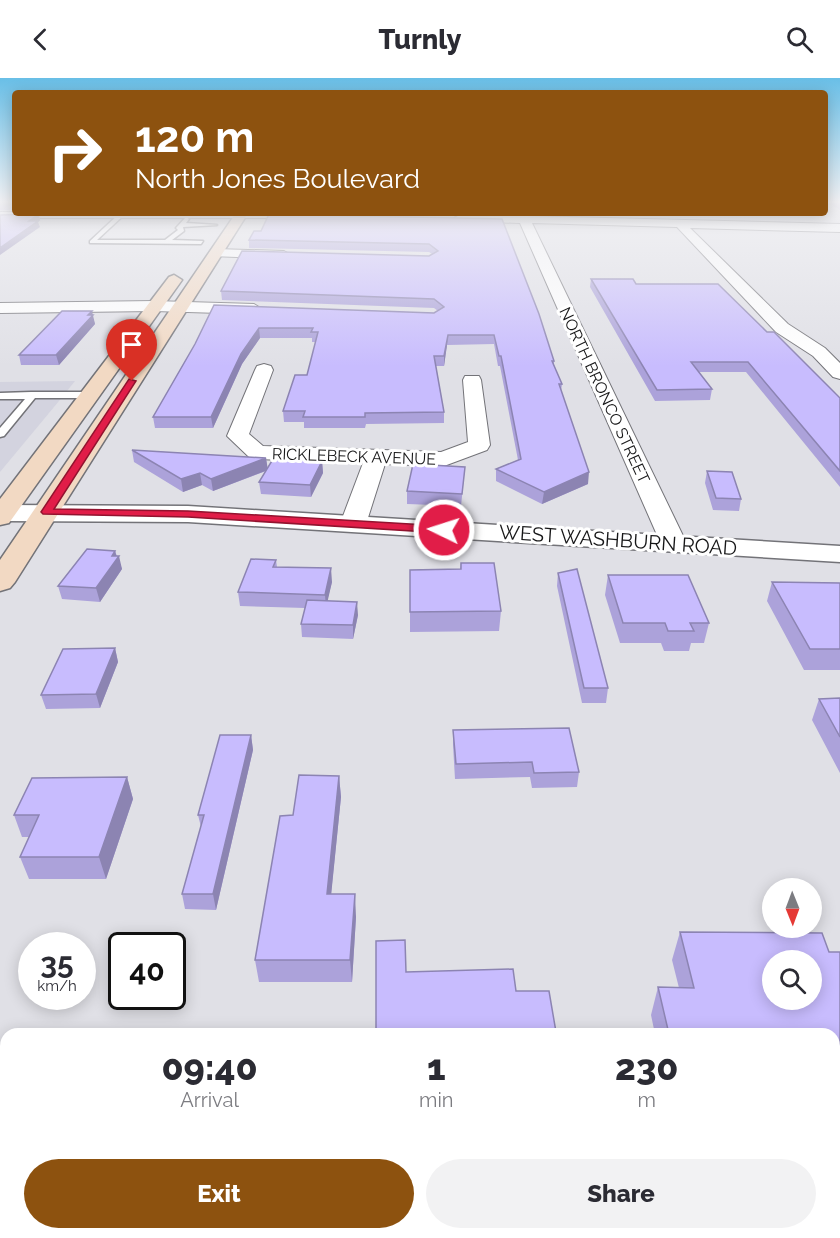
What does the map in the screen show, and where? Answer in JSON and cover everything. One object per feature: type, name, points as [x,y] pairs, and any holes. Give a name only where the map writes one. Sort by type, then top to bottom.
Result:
[{"type":"main road","points":[[1,514],[190,257]]},
{"type":"main road","points":[[0,582],[213,257]]},
{"type":"street","name":"NORTH BRONCO STREET","points":[[542,257],[674,544]]},
{"type":"street","points":[[712,257],[782,328],[819,352],[840,373]]},
{"type":"street","points":[[0,308],[181,306],[273,309]]},
{"type":"street","name":"RICKLEBECK AVENUE","points":[[264,370],[238,436],[257,452],[444,459],[479,445],[472,380]]},
{"type":"street","points":[[353,524],[376,457]]},
{"type":"street","name":"WEST WASHBURN ROAD","points":[[1,514],[46,512],[188,514],[840,554]]},
{"type":"lane","points":[[0,434],[34,394]]},
{"type":"lane","points":[[0,396],[90,394]]},
{"type":"shaded area","points":[[75,381],[59,401],[0,472],[0,382]]},
{"type":"building","points":[[239,257],[517,257],[539,314],[554,361],[552,361],[562,384],[559,384],[589,472],[544,492],[496,469],[521,459],[501,356],[499,356],[494,335],[448,335],[444,356],[434,356],[444,412],[365,413],[365,417],[303,417],[305,411],[283,411],[295,375],[307,375],[318,332],[311,332],[313,328],[259,328],[241,354],[211,417],[153,417],[195,344],[214,305],[434,313],[444,307],[434,299],[221,291]]},
{"type":"building","points":[[591,279],[633,279],[636,284],[718,284],[767,332],[774,332],[840,398],[840,471],[748,362],[691,362],[712,389],[657,390]]},
{"type":"building","points":[[62,311],[92,311],[88,315],[93,315],[56,355],[19,355]]},
{"type":"building","points":[[132,450],[266,458],[211,479],[200,473],[181,479]]},
{"type":"building","points":[[273,459],[322,461],[310,485],[259,482]]},
{"type":"building","points":[[413,464],[465,467],[462,494],[407,491]]},
{"type":"building","points":[[707,471],[732,472],[741,499],[716,498]]},
{"type":"building","points":[[87,549],[115,551],[112,556],[119,556],[96,588],[58,586]]},
{"type":"building","points":[[251,559],[276,560],[273,567],[331,568],[325,595],[238,592]]},
{"type":"building","points":[[461,563],[494,563],[501,611],[410,612],[410,570],[461,569]]},
{"type":"building","points":[[577,569],[608,688],[584,688],[558,573]]},
{"type":"building","points":[[608,575],[688,575],[709,623],[690,623],[694,631],[668,631],[665,623],[623,623]]},
{"type":"building","points":[[772,582],[840,583],[840,649],[810,649]]},
{"type":"building","points":[[307,600],[357,602],[353,625],[301,624]]},
{"type":"building","points":[[115,648],[96,694],[41,695],[63,649]]},
{"type":"building","points":[[840,698],[840,737],[819,699]]},
{"type":"building","points":[[569,728],[579,772],[534,773],[532,762],[456,764],[453,730]]},
{"type":"building","points":[[220,735],[251,735],[213,894],[182,894],[204,815],[198,815]]},
{"type":"building","points":[[299,775],[339,776],[327,894],[355,894],[350,960],[255,960],[280,816],[293,815]]},
{"type":"building","points":[[127,777],[99,857],[20,857],[39,815],[14,815],[32,778]]},
{"type":"building","points":[[680,932],[762,933],[762,938],[822,938],[822,933],[829,952],[840,952],[840,1028],[668,1028],[658,987],[694,988]]},
{"type":"building","points":[[405,940],[406,972],[513,969],[516,991],[549,991],[555,1028],[376,1028],[376,941]]},
{"type":"route","points":[[132,381],[46,512],[188,514],[444,530]]}]
